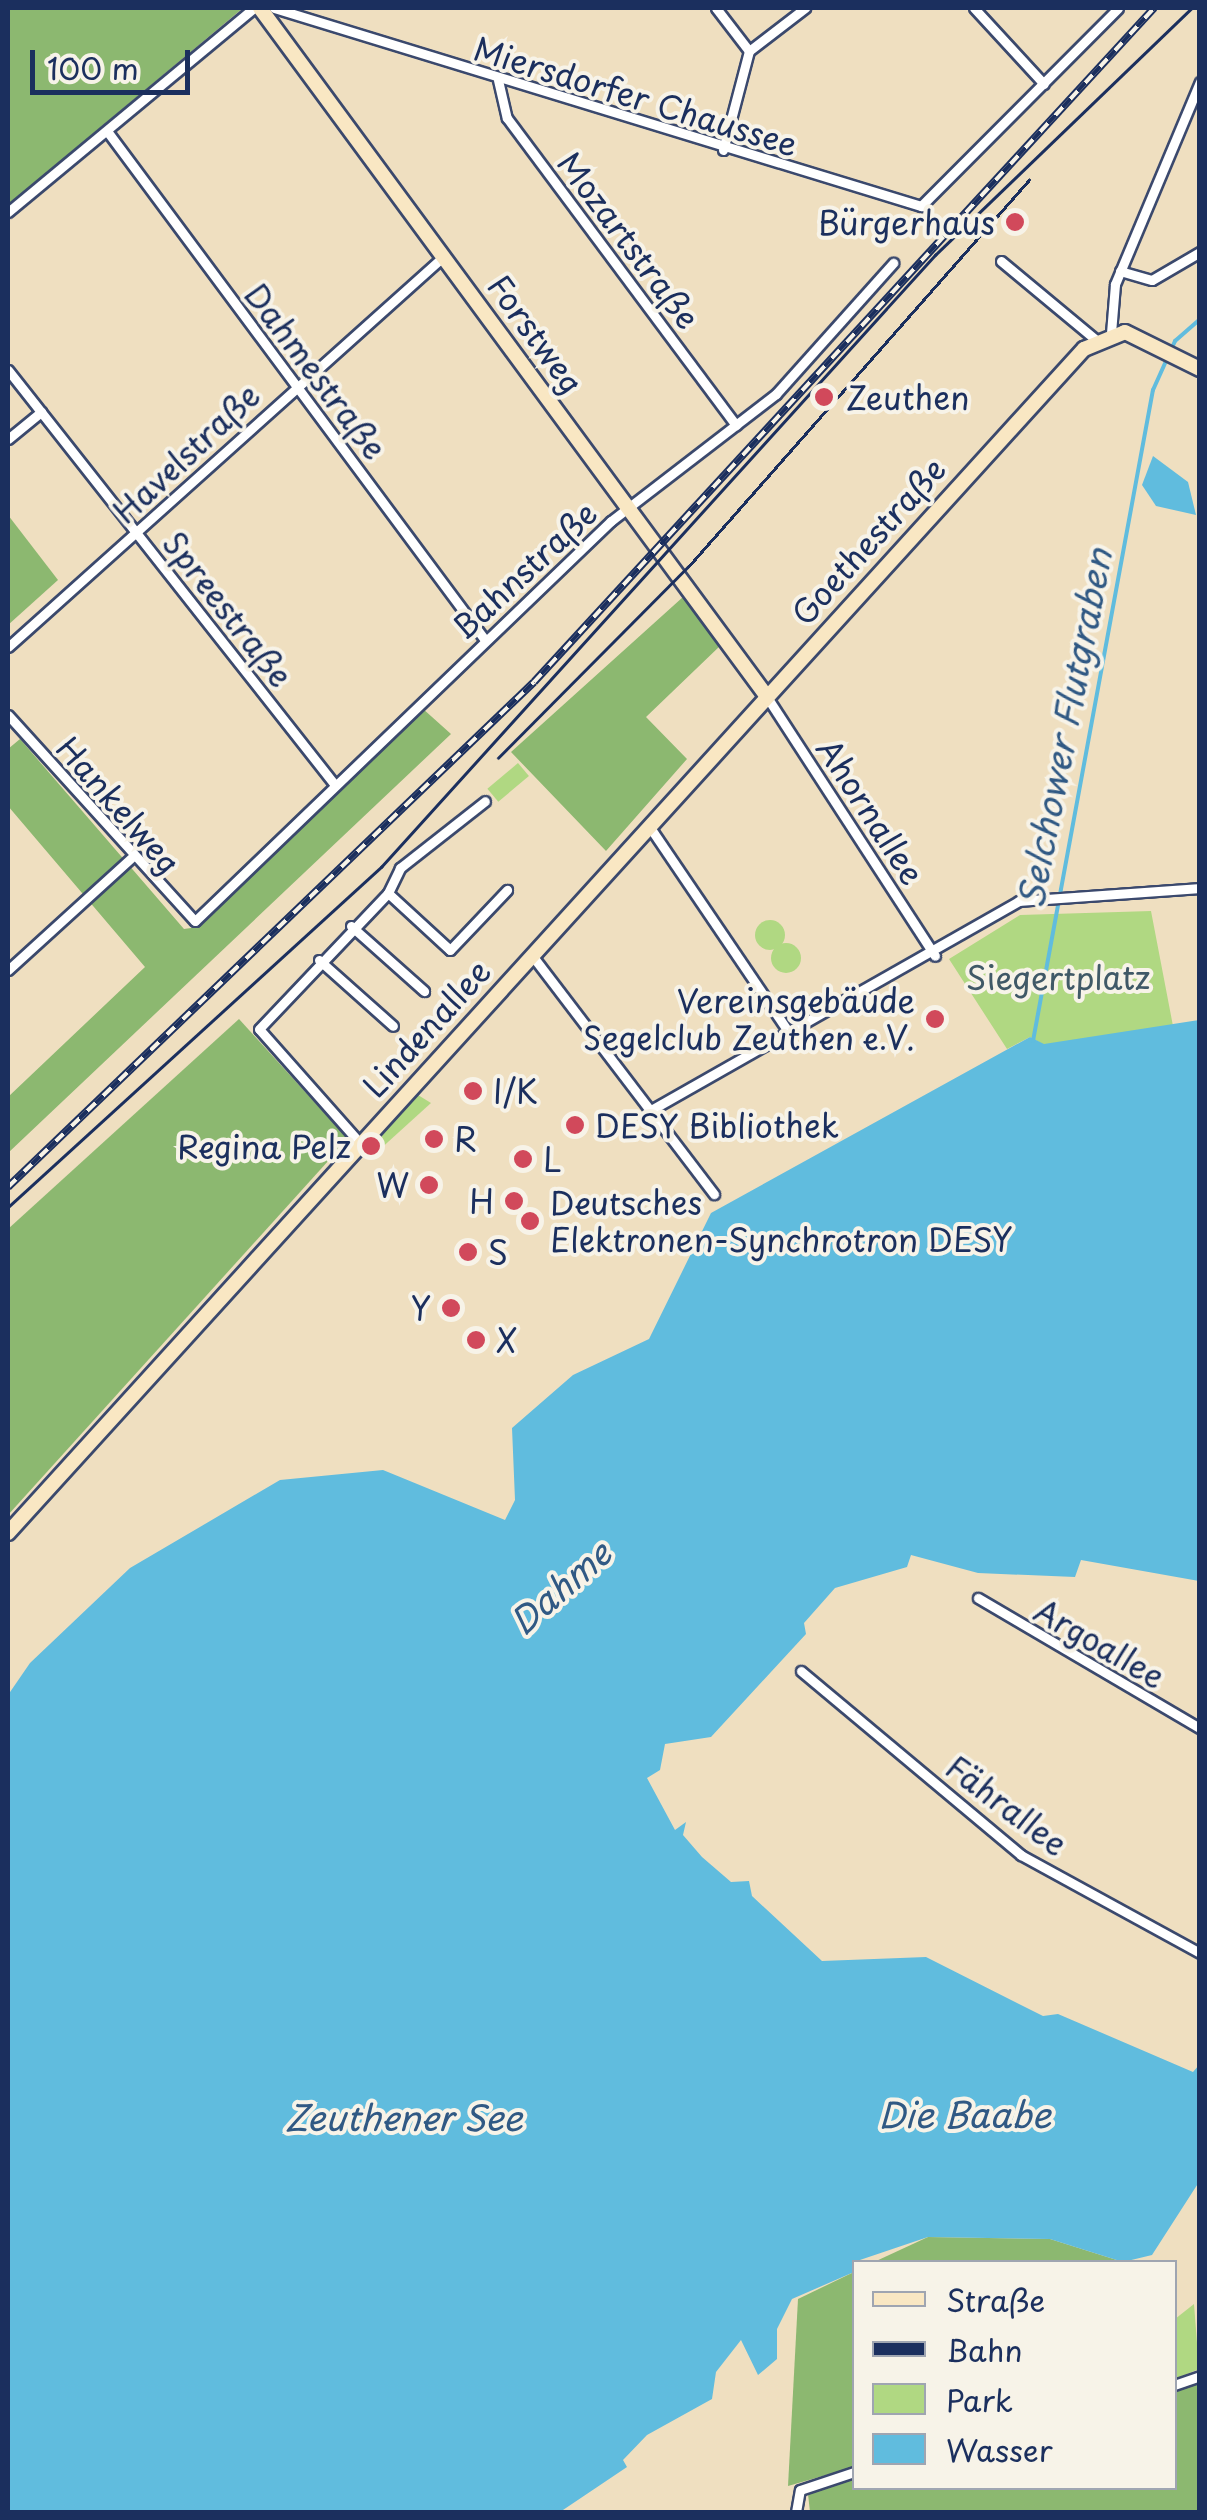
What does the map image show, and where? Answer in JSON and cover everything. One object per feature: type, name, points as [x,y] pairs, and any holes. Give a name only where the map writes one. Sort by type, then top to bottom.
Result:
[{"type":"main road","name":"Forstweg","points":[[257,8],[765,694]]},
{"type":"main road","name":"Goethestraße","points":[[765,694],[1096,340],[1111,333]]},
{"type":"main road","points":[[1111,333],[1170,352],[1200,369]]},
{"type":"main road","name":"Lindenallee","points":[[8,1533],[765,694]]},
{"type":"street","points":[[8,212],[257,8]]},
{"type":"street","name":"Miersdorfer Chaussee","points":[[274,8],[723,150],[928,203],[1044,84]]},
{"type":"street","points":[[716,8],[748,51]]},
{"type":"street","points":[[723,150],[748,51],[805,8]]},
{"type":"street","points":[[974,8],[1044,84],[1118,8]]},
{"type":"street","name":"Mozartstraße","points":[[498,80],[507,118],[736,425]]},
{"type":"street","points":[[1111,333],[1120,271],[1200,82]]},
{"type":"street","name":"Dahmestraße","points":[[106,131],[485,640]]},
{"type":"street","points":[[1120,271],[1152,280],[1200,252]]},
{"type":"street","name":"Havelstraße","points":[[8,647],[444,256]]},
{"type":"street","points":[[1001,262],[1096,340]]},
{"type":"street","name":"Bahnstraße","points":[[195,921],[485,640],[630,507],[784,386],[892,263]]},
{"type":"street","name":"Spreestraße","points":[[8,370],[335,785]]},
{"type":"street","points":[[8,439],[41,412]]},
{"type":"street","name":"Ahornallee","points":[[765,694],[935,956]]},
{"type":"street","name":"Hankelweg","points":[[8,715],[132,858],[195,921]]},
{"type":"street","points":[[8,734],[17,726]]},
{"type":"street","points":[[360,1143],[259,1029],[350,926],[388,893],[422,846],[485,801]]},
{"type":"street","points":[[647,824],[790,1034]]},
{"type":"street","points":[[8,970],[132,858]]},
{"type":"street","points":[[650,1110],[1043,893],[1200,888]]},
{"type":"street","points":[[388,893],[450,950],[507,890]]},
{"type":"street","points":[[350,926],[424,991]]},
{"type":"street","points":[[530,954],[714,1194]]},
{"type":"street","points":[[318,960],[393,1026]]},
{"type":"street","name":"Argoallee","points":[[978,1598],[1200,1728]]},
{"type":"street","name":"Fährallee","points":[[801,1671],[1020,1855],[1200,1953]]},
{"type":"street","points":[[796,2512],[800,2490],[852,2473]]},
{"type":"green space","points":[[8,8],[243,8],[8,205]]},
{"type":"green space","points":[[8,515],[58,580],[8,625]]},
{"type":"green space","points":[[683,597],[721,645],[646,717],[687,759],[606,851],[511,752]]},
{"type":"green space","points":[[422,708],[451,734],[8,1153],[8,1097],[145,967],[8,806],[8,749],[20,739],[184,929],[198,927]]},
{"type":"green space","points":[[518,763],[529,776],[498,802],[487,789]]},
{"type":"green space","name":"Siegertplatz","points":[[1151,911],[1173,1026],[1044,1045],[1030,1037],[1007,1049],[949,959],[1020,915]]},
{"type":"green space","points":[[770,920],[784,929],[785,935],[776,949],[770,950],[756,941],[755,935],[764,921]]},
{"type":"green space","points":[[786,943],[800,952],[801,958],[792,972],[786,973],[772,964],[771,958],[780,944]]},
{"type":"green space","points":[[239,1019],[348,1139],[8,1515],[8,1229]]},
{"type":"green space","points":[[418,1095],[431,1103],[377,1152],[372,1146]]},
{"type":"green space","points":[[928,2237],[1050,2239],[1117,2260],[878,2260]]},
{"type":"green space","points":[[852,2273],[852,2468],[788,2486],[798,2299]]},
{"type":"green space","points":[[1194,2304],[1199,2369],[1177,2378],[1177,2317]]},
{"type":"green space","points":[[1199,2381],[1199,2512],[810,2512],[808,2494],[852,2480],[852,2490],[1177,2490],[1177,2388]]},
{"type":"water","points":[[1153,456],[1188,482],[1196,515],[1156,506],[1142,485]]},
{"type":"water","name":"Zeuthener See","points":[[1199,1020],[1199,1581],[1081,1560],[1075,1577],[978,1573],[911,1555],[907,1567],[835,1588],[804,1623],[806,1634],[711,1737],[665,1744],[660,1770],[647,1778],[675,1830],[686,1822],[683,1835],[702,1857],[731,1882],[749,1881],[752,1896],[822,1961],[926,1957],[1043,2016],[1058,2014],[1193,2072],[1199,2065],[1199,2182],[1152,2255],[1117,2260],[1050,2239],[928,2237],[852,2260],[852,2273],[792,2299],[777,2329],[777,2359],[758,2375],[741,2340],[716,2372],[712,2399],[647,2435],[623,2460],[627,2467],[560,2512],[8,2512],[8,1695],[30,1663],[130,1568],[280,1480],[383,1470],[505,1520],[515,1500],[512,1428],[573,1375],[649,1339],[711,1213],[1030,1037],[1044,1044]]},
{"type":"waterway","name":"Selchower Flutgraben","points":[[1033,1041],[1153,390],[1175,341],[1200,319]]},
{"type":"tram line","points":[[8,1207],[381,867],[935,255],[1192,8]]},
{"type":"tram line","points":[[498,758],[688,567],[1029,180]]},
{"type":"railway","points":[[8,1187],[534,682],[1154,8]]},
{"type":"place","name":"Bürgerhaus","points":[[1015,222]]},
{"type":"place","name":"Zeuthen","points":[[824,397]]},
{"type":"place","name":"Vereinsgebäude Segelclub Zeuthen e.V.","points":[[935,1019]]},
{"type":"place","name":"I/K","points":[[473,1091]]},
{"type":"place","name":"DESY Bibliothek","points":[[575,1125]]},
{"type":"place","name":"R","points":[[434,1139]]},
{"type":"place","name":"Regina Pelz","points":[[371,1146]]},
{"type":"place","name":"L","points":[[523,1159]]},
{"type":"place","name":"W","points":[[429,1185]]},
{"type":"place","name":"H","points":[[514,1201]]},
{"type":"place","name":"Deutsches Elektronen-Synchrotron DESY","points":[[530,1221]]},
{"type":"place","name":"S","points":[[468,1252]]},
{"type":"place","name":"Y","points":[[451,1308]]},
{"type":"place","name":"X","points":[[476,1340]]},
{"type":"water label","name":"Dahme","points":[[560,1587]]},
{"type":"water label","name":"Die Baabe","points":[[965,2114]]}]
